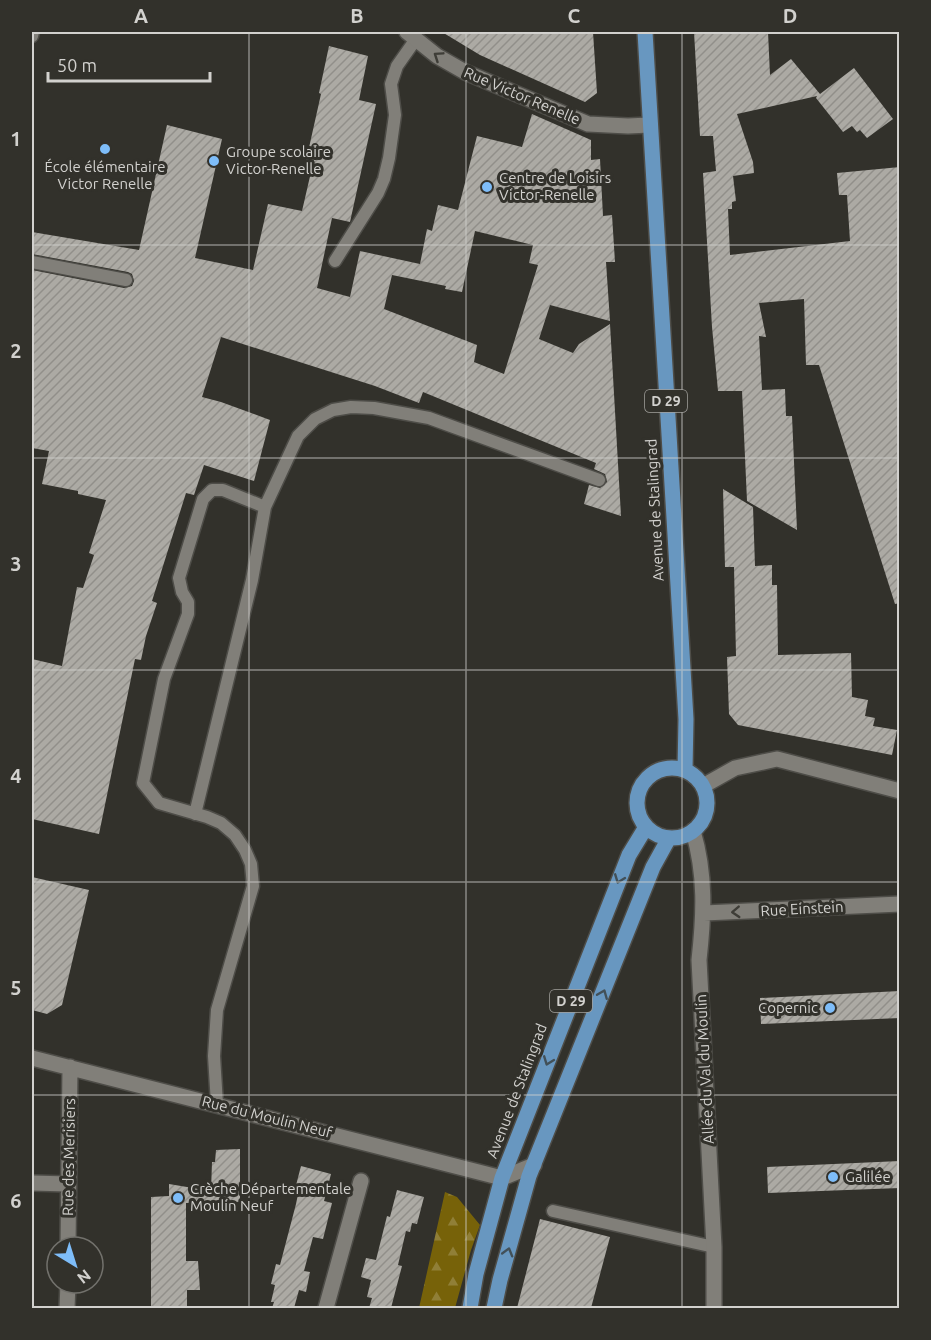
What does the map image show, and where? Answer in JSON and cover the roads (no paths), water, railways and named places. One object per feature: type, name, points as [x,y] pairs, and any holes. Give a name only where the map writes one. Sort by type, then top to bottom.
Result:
[{"type":"main road","name":"Avenue de Stalingrad","points":[[645,32],[686,719],[685,770]]},
{"type":"main road","points":[[662,769],[685,770],[703,786],[706,795],[705,815],[693,831],[677,838],[660,837],[646,827],[639,817],[636,806],[638,794],[643,783],[651,774],[662,769]]},
{"type":"main road","name":"Avenue de Stalingrad","points":[[470,1308],[476,1274],[502,1178],[629,855],[646,827]]},
{"type":"main road","points":[[494,1308],[534,1165],[653,867],[669,838]]},
{"type":"street","name":"Rue Victor Renelle","points":[[411,35],[437,56],[465,72],[588,124],[650,125]]},
{"type":"street","points":[[703,786],[735,768],[777,759],[900,791]]},
{"type":"street","name":"Allée du Val du Moulin","points":[[693,831],[700,855],[704,914],[699,960],[714,1247],[714,1308]]},
{"type":"street","name":"Rue Einstein","points":[[704,914],[900,904]]},
{"type":"street","name":"Rue du Moulin Neuf","points":[[32,1058],[502,1178]]},
{"type":"street","name":"Rue des Merisiers","points":[[68,1235],[70,1067]]},
{"type":"street","points":[[502,1178],[534,1165]]},
{"type":"street","points":[[326,1308],[361,1180]]},
{"type":"street","points":[[32,1183],[68,1184]]},
{"type":"lane","points":[[32,36],[33,32]]},
{"type":"lane","points":[[335,261],[378,193],[384,179],[395,115],[391,84],[411,35]]},
{"type":"lane","points":[[32,262],[126,280]]},
{"type":"lane","points":[[195,814],[252,580],[265,507],[298,436],[315,419],[333,410],[351,407],[374,408],[429,418],[599,480]]},
{"type":"lane","points":[[217,1104],[214,1056],[217,1010],[253,886],[251,864],[235,835],[220,824],[159,802],[142,783],[164,679],[188,615],[188,602],[182,592],[179,578],[203,499],[212,490],[223,490],[265,507]]},
{"type":"lane","points":[[553,1211],[714,1247]]},
{"type":"place","name":"École élémentaire Victor Renelle","points":[[105,149]]},
{"type":"place","name":"Groupe scolaire Victor-Renelle","points":[[214,161]]},
{"type":"place","name":"Centre de Loisirs Victor-Renelle","points":[[487,187]]},
{"type":"place","name":"Copernic","points":[[830,1008]]},
{"type":"place","name":"Galilée","points":[[833,1177]]},
{"type":"place","name":"Crèche Départementale Moulin Neuf","points":[[178,1198]]}]
